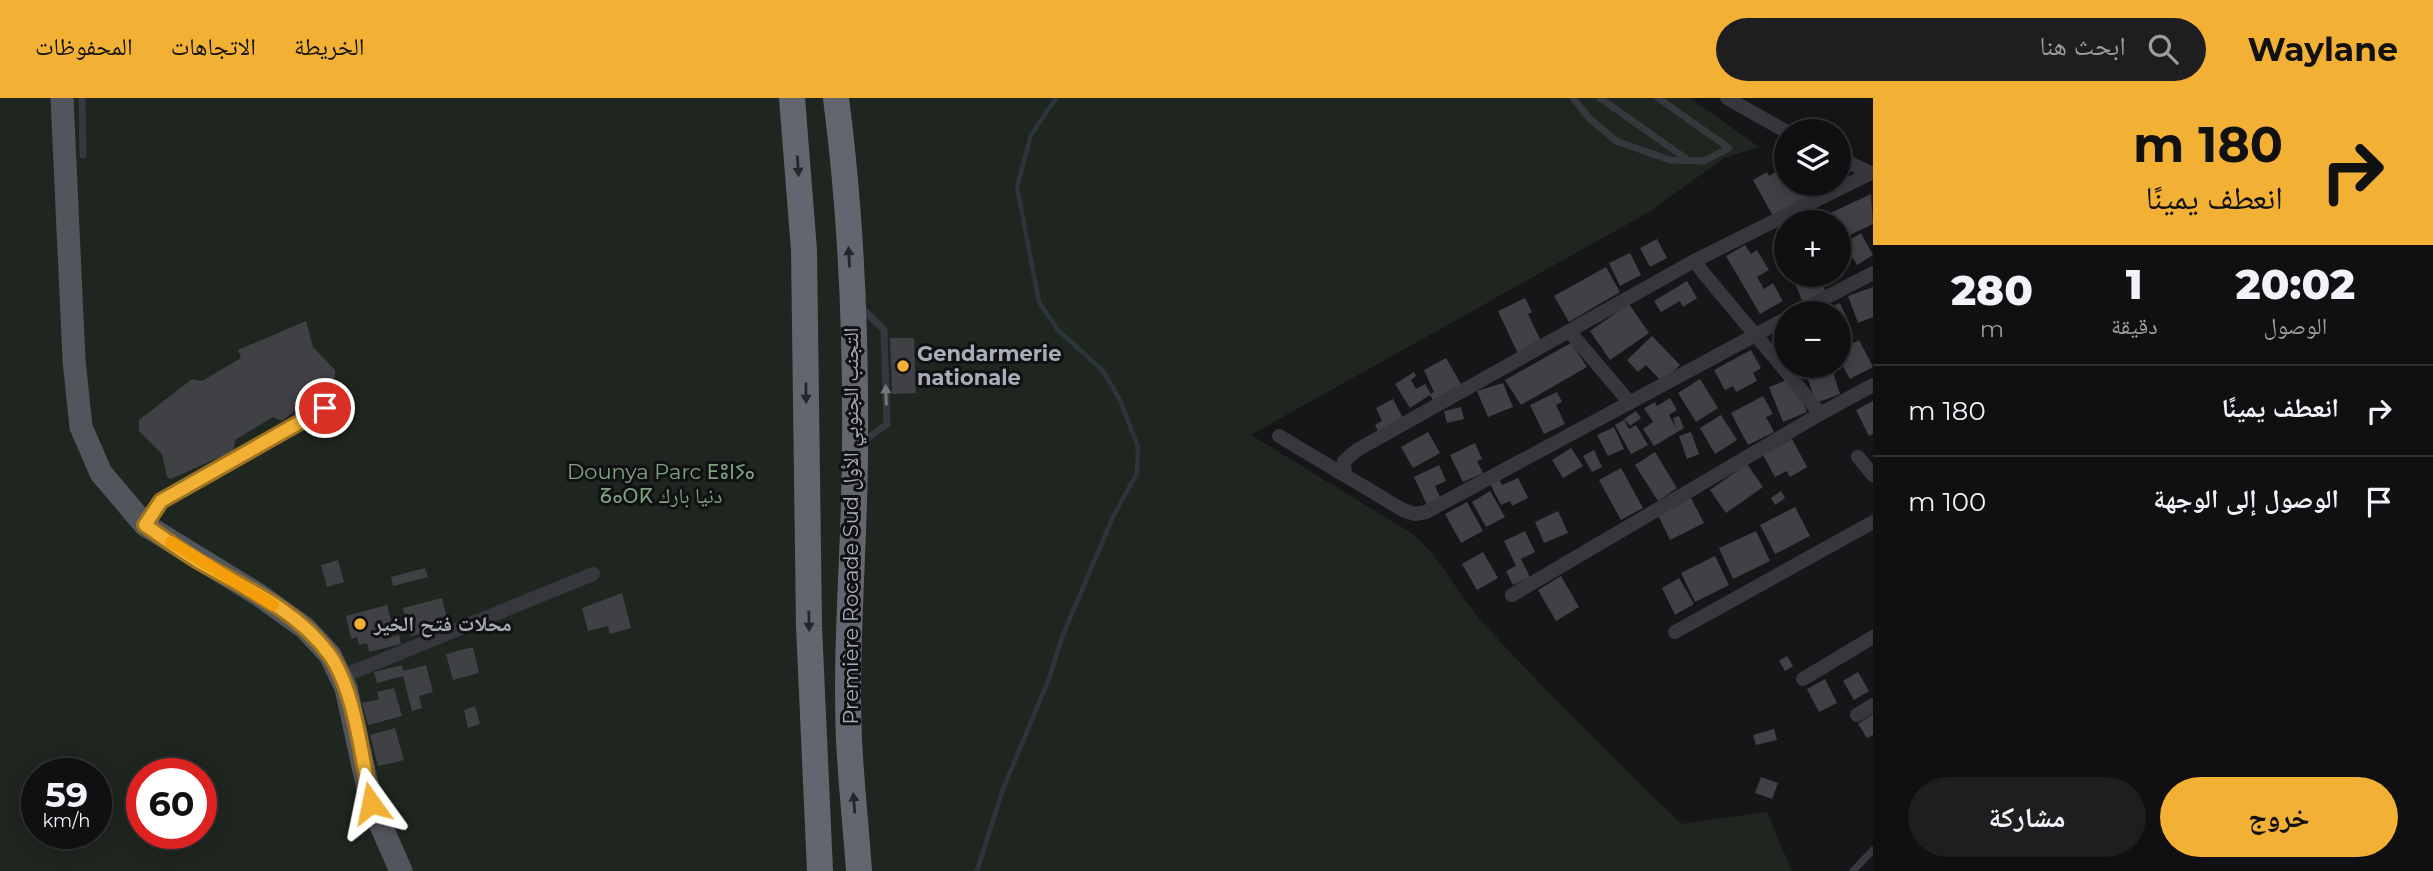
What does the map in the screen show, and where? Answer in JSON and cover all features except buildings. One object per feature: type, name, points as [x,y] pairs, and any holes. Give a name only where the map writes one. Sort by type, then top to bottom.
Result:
[{"type":"highway","name":"Première Rocade Sud التجنب الجنوبي الأول","points":[[792,98],[804,250],[809,626],[817,871]]},
{"type":"highway","name":"Première Rocade Sud التجنب الجنوبي الأول","points":[[836,98],[845,161],[852,299],[855,448],[849,575],[849,737],[859,871]]},
{"type":"main road","points":[[62,98],[74,360],[81,427],[102,473],[145,525],[197,560],[259,595],[305,628],[330,654],[341,677],[371,803],[401,871]]},
{"type":"street","points":[[1727,98],[1774,125]]},
{"type":"street","points":[[1851,164],[1872,174]]},
{"type":"street","points":[[1345,473],[1344,461],[1356,450],[1694,261],[1872,174]]},
{"type":"street","points":[[1694,261],[1753,336],[1788,370],[1820,414]]},
{"type":"street","points":[[1819,301],[1873,273]]},
{"type":"street","points":[[1279,436],[1403,510],[1415,514],[1426,512],[1774,325]]},
{"type":"street","points":[[1569,331],[1630,403]]},
{"type":"street","points":[[1512,595],[1873,385]]},
{"type":"street","points":[[145,525],[161,501],[325,408]]},
{"type":"street","points":[[1858,457],[1873,475]]},
{"type":"street","points":[[1675,632],[1873,522]]},
{"type":"street","points":[[341,677],[593,575]]},
{"type":"street","points":[[1803,679],[1873,637]]},
{"type":"street","points":[[1857,715],[1873,705]]},
{"type":"lane","points":[[82,98],[83,155]]},
{"type":"lane","points":[[1573,98],[1589,118],[1616,141],[1670,160],[1704,160],[1729,148],[1658,98]]},
{"type":"lane","points":[[1600,98],[1688,160]]},
{"type":"lane","points":[[1646,151],[1657,138]]},
{"type":"lane","points":[[1853,871],[1873,850]]},
{"type":"green space","name":"Dounya Parc ⴹⵓⵏⵢⴰ ⵒⴰⵔⴽ دنيا بارك","points":[[0,98],[1690,98],[1759,147],[1724,158],[1649,212],[1251,435],[1413,534],[1434,556],[1485,625],[1681,824],[1767,812],[1792,871],[0,871]]},
{"type":"waterway","points":[[977,871],[1003,789],[1049,679],[1062,637],[1113,517],[1137,473],[1138,447],[1120,400],[1103,371],[1058,330],[1039,302],[1017,187],[1031,135],[1056,98]]},
{"type":"slow traffic","points":[[171,542],[273,605]]},
{"type":"place","name":"Gendarmerie nationale","points":[[903,366]]},
{"type":"place","name":"محلات فتح الخير","points":[[360,624]]},
{"type":"route","points":[[325,408],[161,501],[145,525],[197,560],[259,595],[305,628],[330,654],[346,688],[371,803]]}]
